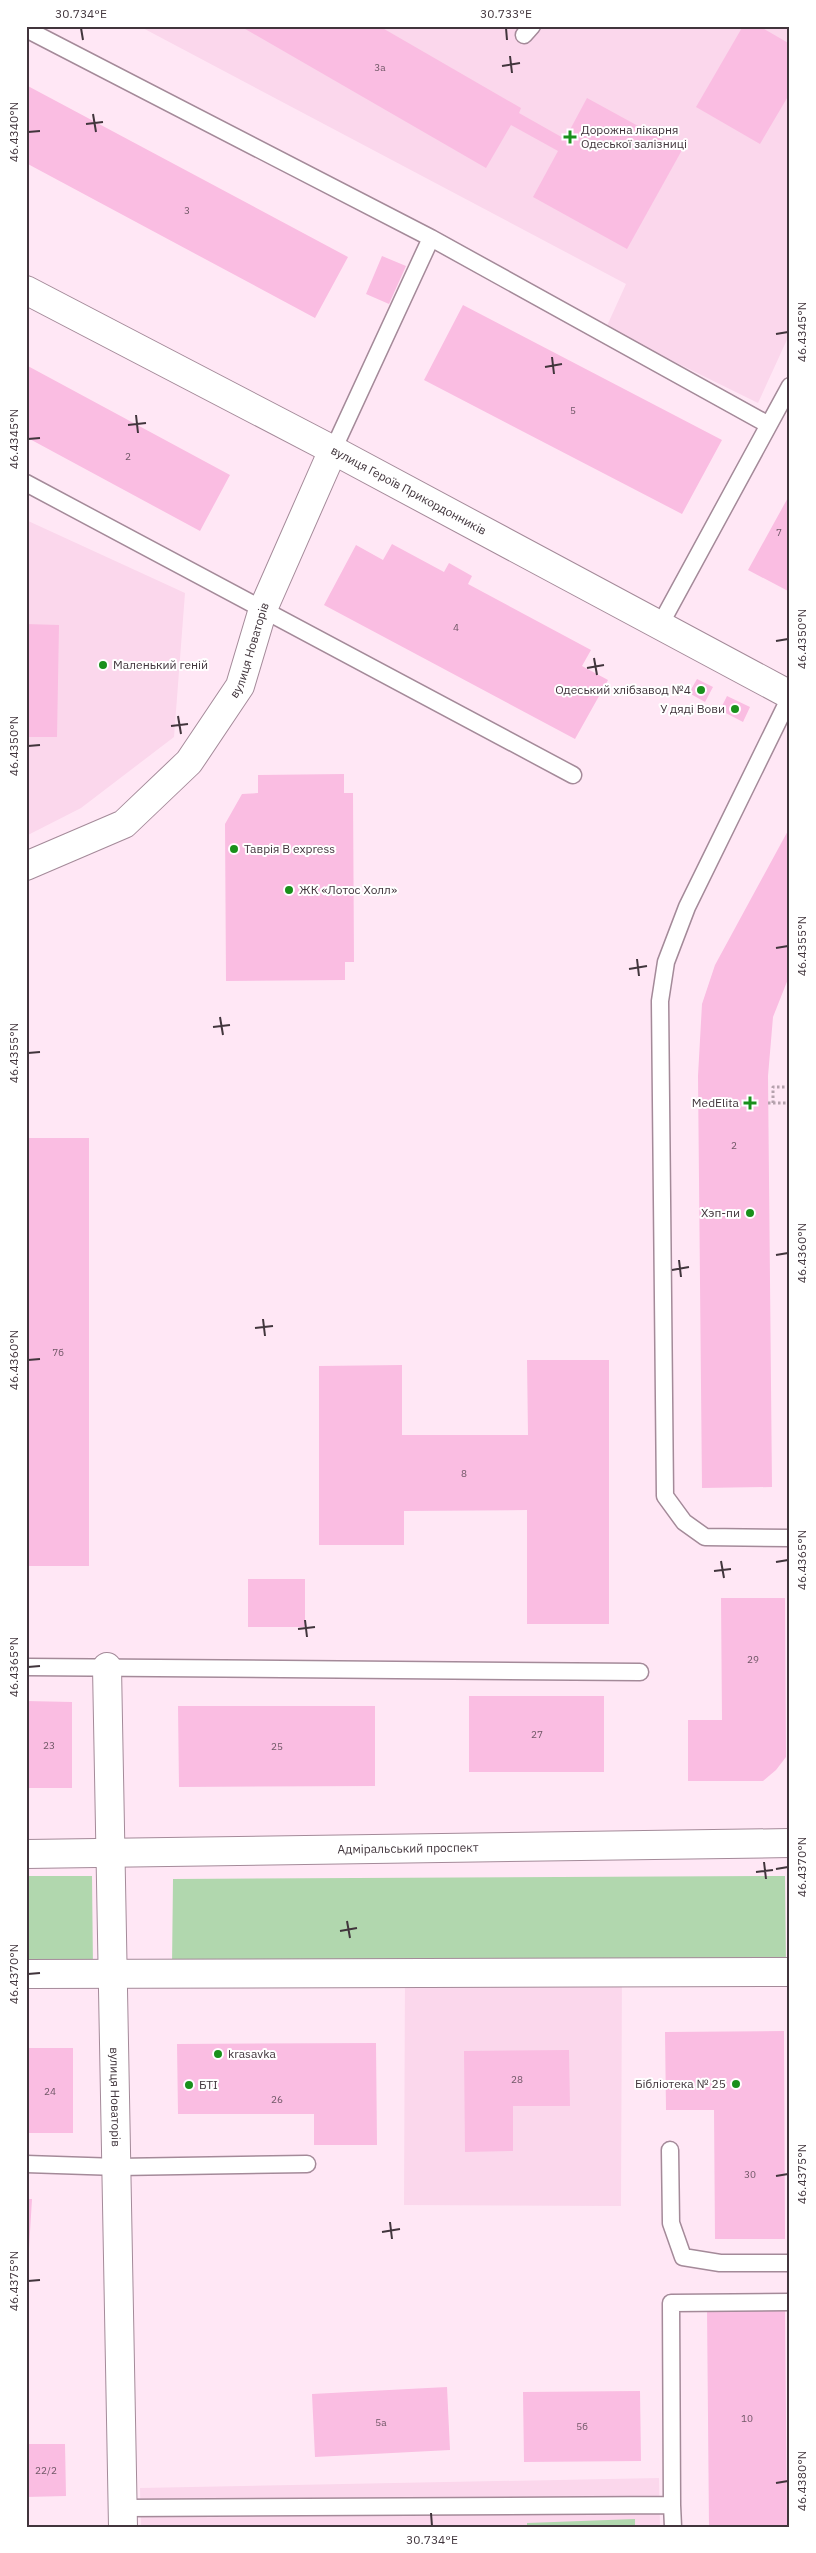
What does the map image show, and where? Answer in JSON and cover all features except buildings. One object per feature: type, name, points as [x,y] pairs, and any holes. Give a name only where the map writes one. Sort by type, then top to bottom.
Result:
[{"type":"street","name":"вулиця Героїв Прикордонників","points":[[26,290],[333,450],[790,696]]},
{"type":"street","name":"вулиця Новаторів","points":[[26,866],[124,824],[189,762],[240,686],[263,609],[333,450]]},
{"type":"street","name":"вулиця Новаторів","points":[[107,1667],[118,2168],[123,2517]]},
{"type":"street","name":"Адміральський проспект","points":[[26,1854],[790,1843]]},
{"type":"street","points":[[26,1974],[790,1972]]},
{"type":"lane","points":[[26,29],[431,238],[767,424]]},
{"type":"lane","points":[[333,450],[431,238]]},
{"type":"lane","points":[[660,625],[767,424],[790,386]]},
{"type":"lane","points":[[26,483],[574,775]]},
{"type":"lane","points":[[790,696],[687,907],[666,962],[660,1001],[665,1496],[684,1522],[705,1537],[790,1538]]},
{"type":"lane","points":[[26,1667],[640,1672]]},
{"type":"lane","points":[[670,2150],[671,2223],[683,2258],[720,2263],[790,2263]]},
{"type":"lane","points":[[26,2164],[118,2168],[307,2164]]},
{"type":"lane","points":[[673,2527],[671,2303],[790,2302]]},
{"type":"lane","points":[[123,2517],[672,2505]]},
{"type":"path","points":[[790,1087],[773,1087],[770,1103],[790,1103]]},
{"type":"shaded area","name":"Дорожна лікарня Одеської залізниці","points":[[139,26],[790,26],[790,333],[758,403],[606,328],[626,284]]},
{"type":"shaded area","name":"Маленький геній","points":[[26,520],[185,593],[174,737],[81,808],[26,836]]},
{"type":"shaded area","points":[[622,1966],[621,2206],[404,2205],[405,1972]]},
{"type":"shaded area","points":[[659,2478],[660,2527],[141,2527],[140,2488]]},
{"type":"green space","points":[[26,1876],[92,1876],[93,1968],[26,1969]]},
{"type":"green space","points":[[785,1876],[786,1965],[172,1966],[173,1879]]},
{"type":"green space","points":[[635,2519],[635,2527],[527,2527],[527,2523]]},
{"type":"place","name":"Дорожна лікарня Одеської залізниці","points":[[570,137]]},
{"type":"place","name":"Маленький геній","points":[[103,665]]},
{"type":"place","name":"Одеський хлібзавод №4","points":[[701,690]]},
{"type":"place","name":"У дяді Вови","points":[[735,709]]},
{"type":"place","name":"Таврія В express","points":[[234,849]]},
{"type":"place","name":"ЖК «Лотос Холл»","points":[[289,890]]},
{"type":"place","name":"MedElita","points":[[750,1103]]},
{"type":"place","name":"Хэп-пи","points":[[750,1213]]},
{"type":"place","name":"krasavka","points":[[218,2054]]},
{"type":"place","name":"Бібліотека № 25","points":[[736,2084]]},
{"type":"place","name":"БТІ","points":[[189,2085]]}]
